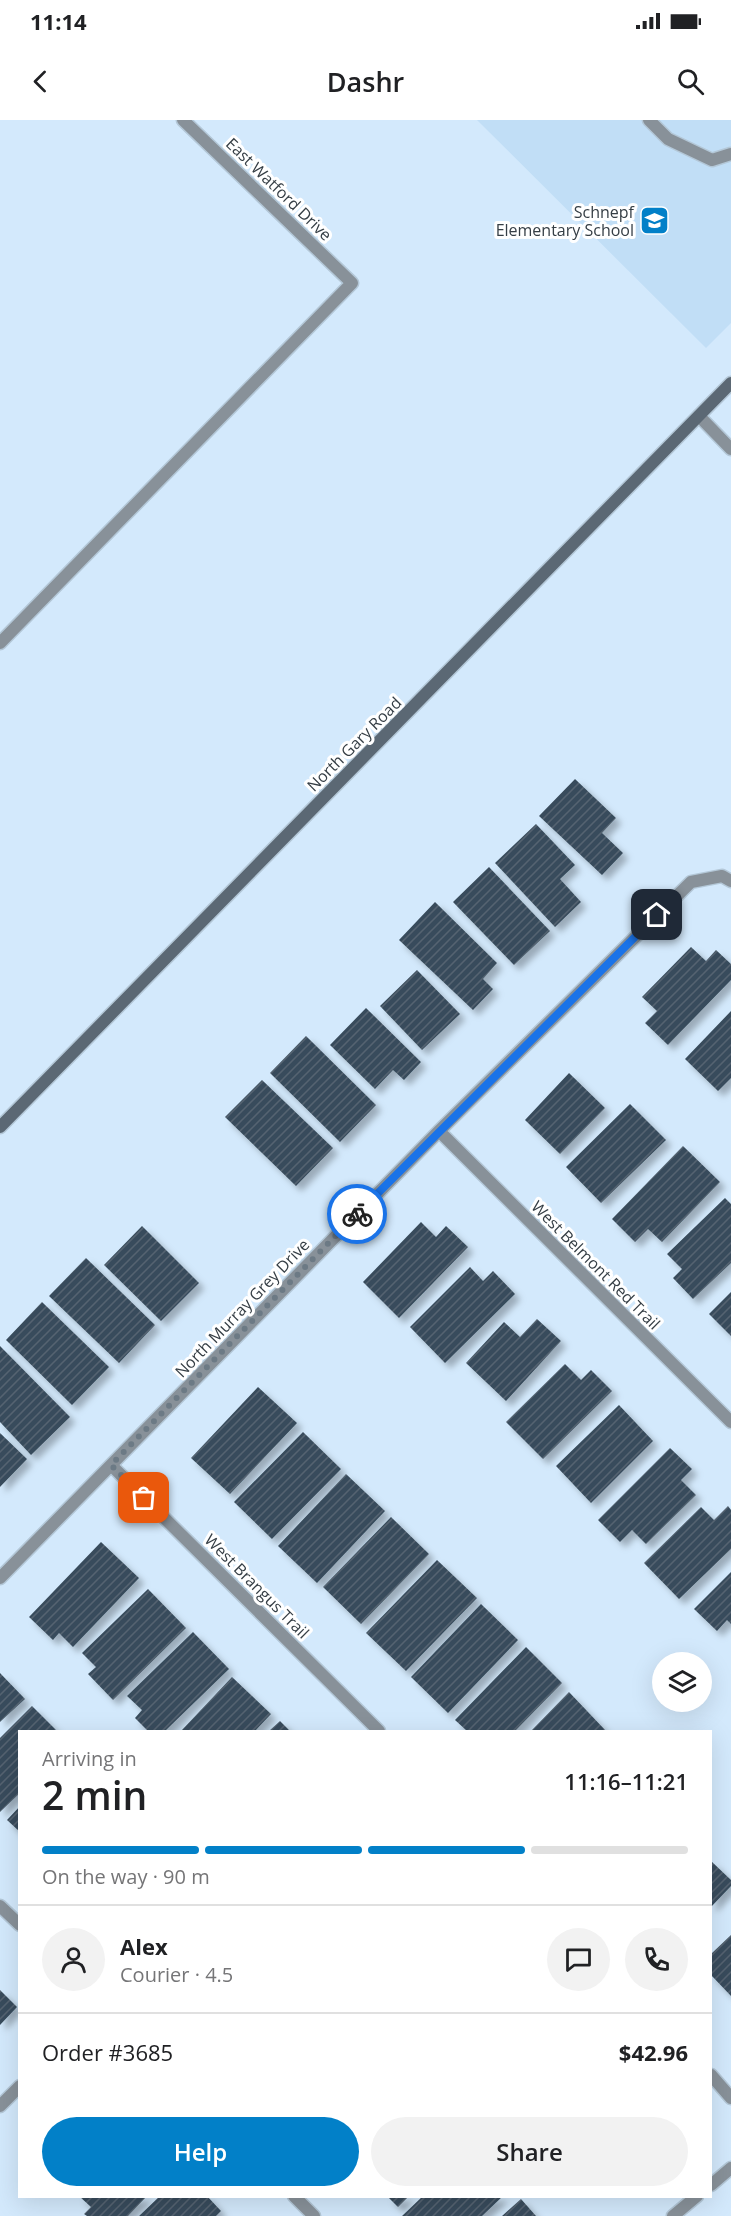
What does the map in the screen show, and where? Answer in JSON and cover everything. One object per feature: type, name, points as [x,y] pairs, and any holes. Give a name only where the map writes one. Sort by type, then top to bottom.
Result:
[{"type":"main road","name":"North Gary Road","points":[[0,1127],[731,383]]},
{"type":"street","name":"East Watford Drive","points":[[0,643],[352,283],[183,120]]},
{"type":"street","points":[[649,120],[668,139],[712,160],[731,154]]},
{"type":"street","points":[[699,416],[731,448]]},
{"type":"street","name":"North Murray Grey Drive","points":[[0,1578],[438,1131],[691,882],[726,878]]},
{"type":"street","name":"West Belmont Red Trail","points":[[438,1131],[731,1422]]},
{"type":"street","name":"West Brangus Trail","points":[[111,1465],[378,1730]]},
{"type":"street","points":[[0,1906],[18,1923]]},
{"type":"street","points":[[712,2076],[731,2098]]},
{"type":"street","points":[[0,2106],[18,2088]]},
{"type":"street","points":[[712,2184],[731,2168]]},
{"type":"street","points":[[296,2198],[314,2216]]},
{"type":"street","points":[[673,2216],[696,2198]]},
{"type":"shaded area","name":"Schnepf Elementary School","points":[[477,120],[731,120],[731,323],[706,348]]},
{"type":"building","points":[[575,779],[616,818],[602,833],[623,853],[602,875],[539,816]]},
{"type":"building","points":[[536,824],[575,865],[560,879],[581,902],[555,927],[495,863]]},
{"type":"building","points":[[489,867],[550,931],[514,965],[453,902]]},
{"type":"building","points":[[435,902],[497,963],[483,979],[493,989],[473,1010],[399,940]]},
{"type":"building","points":[[691,947],[706,961],[716,950],[731,964],[731,980],[668,1045],[645,1023],[657,1011],[642,997]]},
{"type":"building","points":[[417,970],[460,1014],[422,1050],[380,1006]]},
{"type":"building","points":[[366,1008],[421,1062],[404,1080],[393,1070],[375,1089],[330,1045]]},
{"type":"building","points":[[731,1011],[731,1078],[718,1091],[685,1059]]},
{"type":"building","points":[[306,1036],[376,1105],[340,1142],[270,1073]]},
{"type":"building","points":[[569,1073],[605,1108],[560,1154],[525,1120]]},
{"type":"building","points":[[262,1080],[333,1148],[296,1186],[225,1117]]},
{"type":"building","points":[[630,1104],[666,1140],[601,1203],[566,1167]]},
{"type":"building","points":[[683,1146],[720,1182],[662,1242],[648,1229],[635,1242],[612,1219]]},
{"type":"building","points":[[725,1198],[731,1204],[731,1263],[693,1299],[673,1278],[682,1269],[667,1254]]},
{"type":"building","points":[[421,1222],[436,1237],[446,1226],[468,1247],[399,1318],[363,1282]]},
{"type":"building","points":[[142,1226],[199,1283],[161,1321],[104,1265]]},
{"type":"building","points":[[86,1258],[155,1325],[119,1363],[49,1296]]},
{"type":"building","points":[[470,1267],[483,1281],[493,1271],[515,1294],[445,1363],[410,1327]]},
{"type":"building","points":[[731,1292],[731,1336],[709,1314]]},
{"type":"building","points":[[42,1302],[109,1367],[72,1405],[6,1340]]},
{"type":"building","points":[[537,1319],[561,1341],[506,1401],[466,1363],[504,1322],[520,1337]]},
{"type":"building","points":[[0,1346],[70,1417],[31,1455],[0,1422]]},
{"type":"building","points":[[565,1364],[581,1380],[591,1370],[612,1391],[543,1459],[506,1422]]},
{"type":"building","points":[[258,1387],[297,1423],[230,1494],[191,1458]]},
{"type":"building","points":[[619,1405],[653,1441],[591,1503],[556,1466]]},
{"type":"building","points":[[303,1432],[341,1469],[272,1539],[234,1502]]},
{"type":"building","points":[[0,1433],[27,1459],[0,1487]]},
{"type":"building","points":[[670,1448],[692,1469],[681,1480],[696,1495],[646,1544],[632,1530],[620,1542],[598,1520]]},
{"type":"building","points":[[346,1474],[385,1511],[317,1583],[278,1546]]},
{"type":"building","points":[[728,1506],[731,1510],[731,1549],[679,1599],[644,1563],[701,1507],[714,1520]]},
{"type":"building","points":[[391,1517],[429,1554],[361,1624],[323,1587]]},
{"type":"building","points":[[101,1542],[139,1578],[73,1647],[59,1633],[53,1640],[29,1617]]},
{"type":"building","points":[[437,1560],[477,1598],[406,1671],[366,1633]]},
{"type":"building","points":[[731,1572],[731,1624],[727,1620],[717,1631],[694,1609]]},
{"type":"building","points":[[148,1589],[186,1628],[113,1700],[88,1674],[96,1667],[82,1653]]},
{"type":"building","points":[[481,1604],[518,1640],[448,1713],[411,1677]]},
{"type":"building","points":[[193,1632],[229,1669],[166,1730],[147,1730],[135,1718],[142,1710],[127,1696]]},
{"type":"building","points":[[526,1647],[562,1683],[516,1730],[466,1730],[455,1720]]},
{"type":"building","points":[[0,1673],[25,1699],[0,1722]]},
{"type":"building","points":[[232,1677],[271,1714],[256,1730],[182,1730]]},
{"type":"building","points":[[569,1692],[605,1730],[532,1730]]},
{"type":"building","points":[[32,1706],[56,1730],[18,1730],[18,1795],[0,1812],[0,1738]]},
{"type":"building","points":[[280,1721],[289,1730],[270,1730]]},
{"type":"building","points":[[18,1808],[18,1830],[7,1820]]},
{"type":"building","points":[[712,1862],[731,1880],[731,1886],[712,1906]]},
{"type":"building","points":[[731,1935],[731,1996],[712,1976],[712,1953]]},
{"type":"building","points":[[0,1990],[17,2007],[0,2025]]},
{"type":"building","points":[[81,2198],[145,2198],[128,2216],[87,2216],[84,2214],[91,2207]]},
{"type":"building","points":[[158,2198],[209,2198],[221,2211],[216,2216],[139,2216]]},
{"type":"building","points":[[389,2198],[407,2198],[398,2207]]},
{"type":"building","points":[[421,2198],[501,2198],[482,2216],[402,2216]]},
{"type":"building","points":[[521,2199],[536,2216],[502,2216]]},
{"type":"way so far","points":[[144,1498],[111,1465],[357,1214]]},
{"type":"place","name":"Schnepf Elementary School","points":[[655,221]]},
{"type":"route","points":[[357,1214],[657,915]]}]
